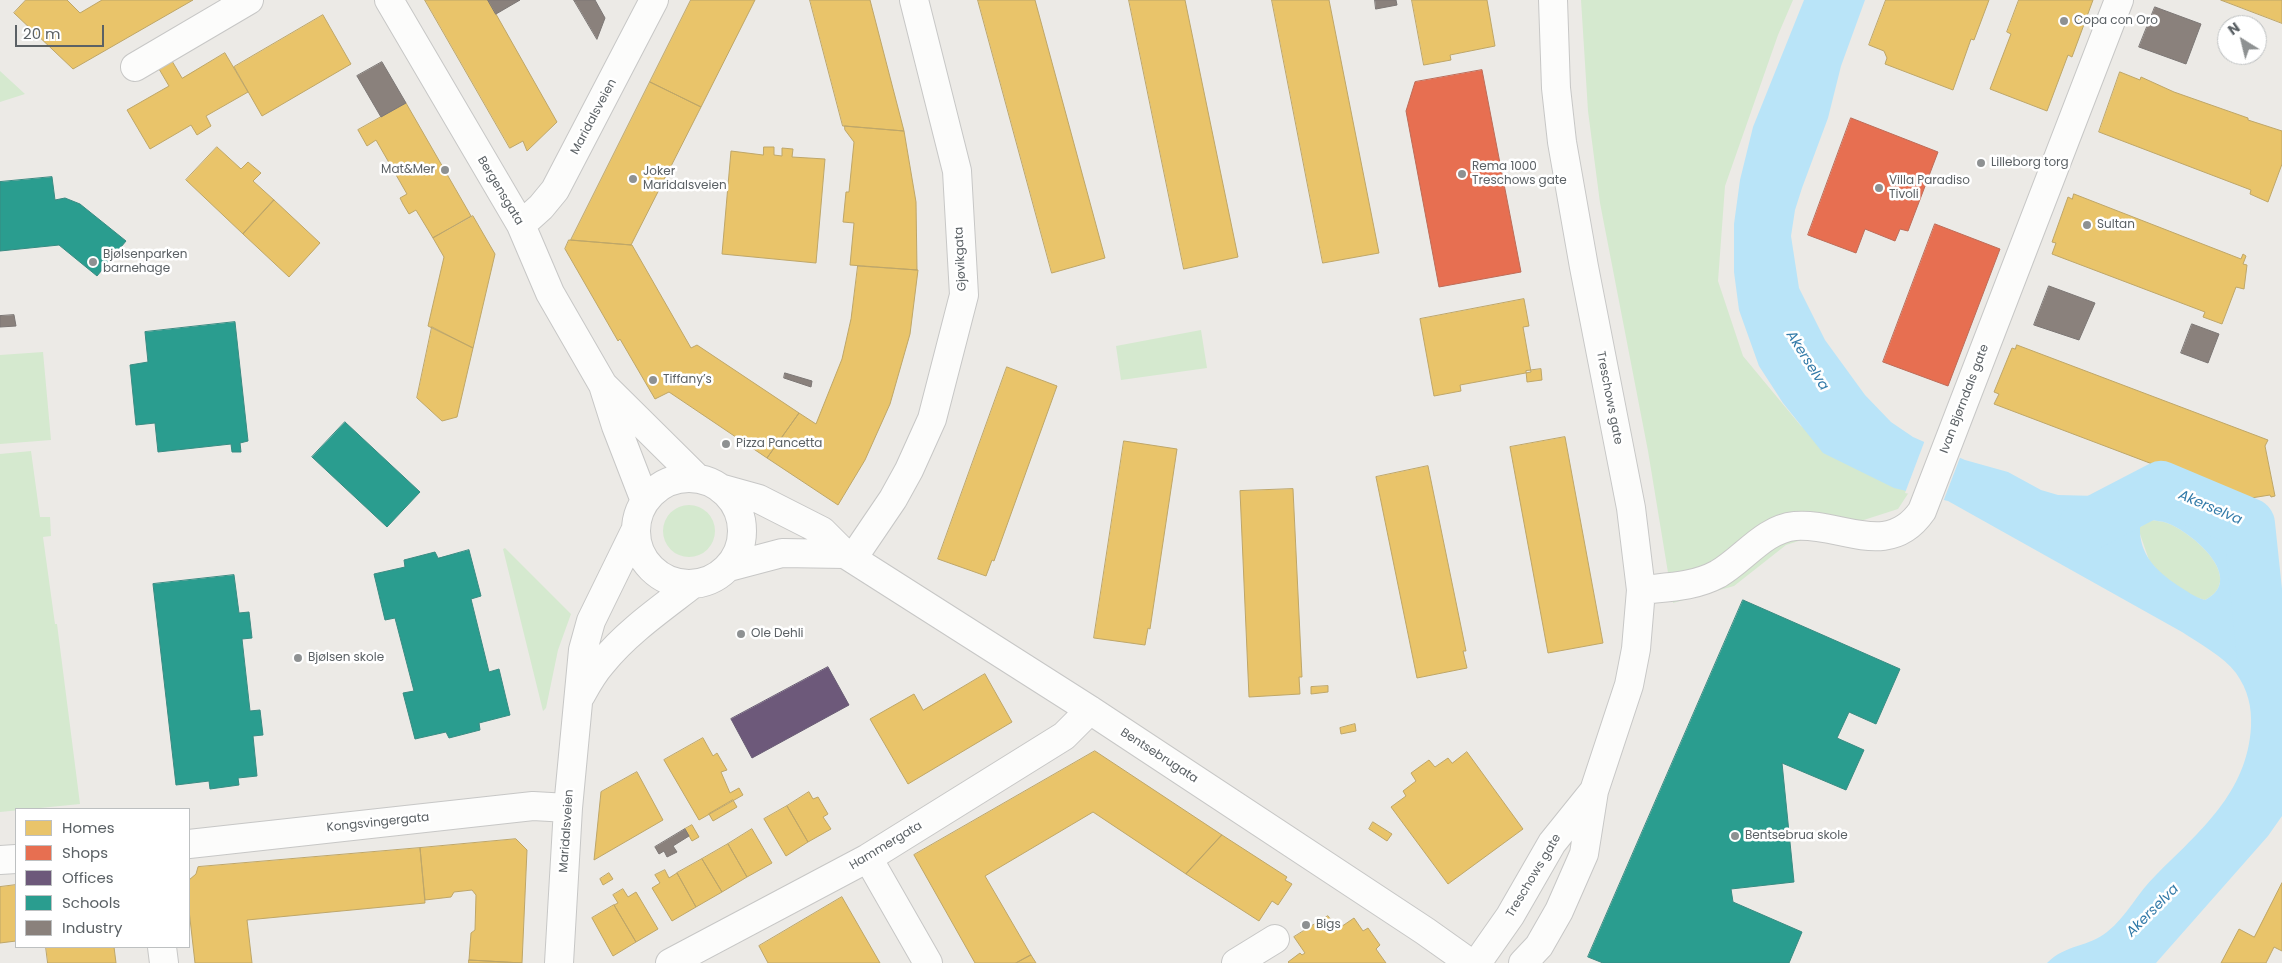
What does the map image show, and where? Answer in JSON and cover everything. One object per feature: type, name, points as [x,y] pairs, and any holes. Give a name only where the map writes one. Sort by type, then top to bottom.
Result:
[{"type":"street","points":[[135,68],[249,0]]},
{"type":"street","name":"Bergensgata","points":[[389,0],[521,225],[550,293],[603,385],[644,501]]},
{"type":"street","name":"Maridalsveien","points":[[521,225],[541,207],[555,190],[654,0]]},
{"type":"street","name":"Gjøvikgata","points":[[849,556],[901,484],[932,419],[964,295],[957,171],[914,0]]},
{"type":"street","name":"Treschows gate","points":[[1522,963],[1542,942],[1559,911],[1584,854],[1594,791],[1629,684],[1636,649],[1641,590],[1631,508],[1567,176],[1556,88],[1553,0]]},
{"type":"street","name":"Ivan Bjørndals gate","points":[[1641,590],[1678,587],[1706,580],[1732,565],[1772,534],[1793,526],[1807,526],[1872,536],[1897,533],[1915,521],[1924,504],[2119,0]]},
{"type":"street","name":"Bergensgata","points":[[603,385],[697,478]]},
{"type":"street","points":[[729,567],[741,545],[743,533],[738,508],[723,489],[697,478],[682,478],[668,482],[655,490],[644,501],[638,514],[637,544],[643,558],[652,569],[664,578],[678,583],[693,584],[706,582],[729,567],[782,553],[849,556]]},
{"type":"street","name":"Bentsebrugata","points":[[723,489],[759,499],[822,531],[849,556],[1090,710],[1417,925],[1470,963]]},
{"type":"street","name":"Maridalsveien","points":[[559,963],[568,808],[583,650],[591,621],[636,529]]},
{"type":"street","name":"Maridalsveien","points":[[578,698],[601,663],[650,617],[693,584]]},
{"type":"street","name":"Hammergata","points":[[670,963],[868,858],[1064,736],[1090,710]]},
{"type":"street","name":"Treschows gate","points":[[1477,963],[1510,916],[1552,842],[1594,791]]},
{"type":"street","name":"Kongsvingergata","points":[[190,844],[533,806],[568,808]]},
{"type":"street","points":[[868,858],[928,963]]},
{"type":"street","points":[[0,860],[15,859]]},
{"type":"street","points":[[1236,963],[1276,939]]},
{"type":"street","points":[[162,948],[164,963]]},
{"type":"green space","points":[[1581,0],[1793,0],[1778,35],[1725,186],[1718,281],[1743,356],[1801,426],[1915,483],[1898,509],[1786,545],[1734,586],[1673,603],[1648,451],[1600,203],[1588,111]]},
{"type":"green space","points":[[0,71],[25,94],[0,102]]},
{"type":"green space","points":[[1201,330],[1207,368],[1121,380],[1116,346]]},
{"type":"green space","points":[[43,352],[51,440],[0,444],[0,355]]},
{"type":"green space","points":[[31,451],[40,517],[50,517],[51,536],[43,537],[55,624],[57,624],[80,804],[40,808],[15,808],[15,810],[0,812],[0,454]]},
{"type":"green space","points":[[684,505],[694,505],[703,509],[711,517],[715,531],[711,545],[703,553],[694,557],[684,557],[675,553],[667,545],[663,536],[663,526],[667,517],[675,509]]},
{"type":"green space","points":[[2151,520],[2165,522],[2178,528],[2201,546],[2211,557],[2218,569],[2220,580],[2216,591],[2205,600],[2194,597],[2161,575],[2149,560],[2140,534],[2140,527]]},
{"type":"green space","points":[[505,548],[571,614],[558,650],[546,708],[543,711],[503,549]]},
{"type":"water","points":[[1804,0],[1865,0],[1841,66],[1828,118],[1795,210],[1791,236],[1799,288],[1825,340],[1865,395],[1891,422],[1913,437],[1965,460],[2008,472],[2041,490],[2058,495],[2097,496],[2117,492],[2144,492],[2175,500],[2197,513],[2218,532],[2237,556],[2247,575],[2258,607],[2282,644],[2282,816],[2268,836],[2156,963],[2047,963],[2062,952],[2093,941],[2114,926],[2150,882],[2204,826],[2231,791],[2241,772],[2248,751],[2251,727],[2251,713],[2244,686],[2225,661],[2182,632],[1948,501],[1894,488],[1823,453],[1783,403],[1759,366],[1739,310],[1734,272],[1734,224],[1740,180],[1753,127]],"holes":[[[2151,520],[2165,522],[2178,528],[2201,546],[2211,557],[2218,569],[2220,580],[2216,591],[2205,600],[2194,596],[2177,585],[2156,568],[2146,554],[2140,537],[2140,527]]]},
{"type":"pier","points":[[1925,440],[1961,455],[1943,502],[1905,493]]},
{"type":"building: Homes","points":[[26,0],[67,0],[80,13],[102,0],[193,0],[73,69],[14,13]]},
{"type":"building: Homes","points":[[425,0],[488,0],[557,122],[527,151],[523,141],[510,148]]},
{"type":"building: Homes","points":[[691,0],[755,0],[701,107],[650,82]]},
{"type":"building: Homes","points":[[810,0],[870,0],[904,131],[843,126]]},
{"type":"building: Homes","points":[[978,0],[1035,0],[1105,258],[1052,273]]},
{"type":"building: Homes","points":[[1129,0],[1185,0],[1238,257],[1184,269]]},
{"type":"building: Homes","points":[[1272,0],[1329,0],[1379,253],[1323,263]]},
{"type":"building: Homes","points":[[1412,0],[1487,0],[1495,46],[1450,55],[1451,60],[1424,65]]},
{"type":"building: Homes","points":[[1886,0],[1989,0],[1974,40],[1971,39],[1953,90],[1885,64],[1887,58],[1884,51],[1869,45]]},
{"type":"building: Homes","points":[[2019,0],[2093,0],[2072,57],[2068,55],[2047,111],[1990,89],[2011,34],[2007,32]]},
{"type":"building: Homes","points":[[2221,0],[2282,0],[2282,23],[2267,17],[2267,15],[2261,15]]},
{"type":"building: Homes","points":[[323,15],[351,64],[262,116],[234,67]]},
{"type":"building: Homes","points":[[225,53],[248,92],[206,116],[211,126],[197,135],[191,125],[150,149],[127,110],[169,86],[159,69],[172,61],[182,78]]},
{"type":"building: Homes","points":[[2120,72],[2140,80],[2141,77],[2174,92],[2282,131],[2282,164],[2268,202],[2250,194],[2251,190],[2099,132]]},
{"type":"building: Homes","points":[[650,82],[701,107],[631,245],[571,240]]},
{"type":"building: Homes","points":[[406,103],[471,216],[433,238],[416,210],[409,214],[403,204],[400,198],[407,194],[376,140],[367,146],[358,130]]},
{"type":"building: Homes","points":[[845,126],[904,131],[916,202],[917,270],[850,265],[854,223],[843,222],[846,192],[849,192],[854,142],[845,130]]},
{"type":"building: Homes","points":[[217,147],[241,169],[248,162],[261,173],[253,181],[274,200],[243,234],[186,180]]},
{"type":"building: Homes","points":[[764,147],[774,147],[774,155],[782,156],[782,148],[793,149],[792,157],[825,159],[816,263],[722,254],[731,151],[763,155]]},
{"type":"building: Homes","points":[[2074,194],[2241,259],[2243,254],[2246,256],[2243,264],[2247,265],[2244,289],[2236,287],[2222,324],[2203,317],[2205,312],[2052,254],[2056,243],[2052,242],[2068,197],[2072,199]]},
{"type":"building: Homes","points":[[274,200],[320,243],[289,277],[243,234]]},
{"type":"building: Homes","points":[[473,216],[495,254],[473,348],[428,326],[444,257],[433,238]]},
{"type":"building: Homes","points":[[569,240],[632,245],[691,348],[697,345],[799,413],[767,458],[669,392],[655,399],[620,339],[618,341],[565,249]]},
{"type":"building: Homes","points":[[858,266],[918,270],[910,334],[890,404],[865,460],[838,505],[767,458],[799,413],[816,424],[842,359],[851,319]]},
{"type":"building: Homes","points":[[1524,299],[1529,326],[1523,327],[1531,372],[1460,385],[1461,391],[1434,396],[1420,319]]},
{"type":"building: Homes","points":[[432,327],[473,348],[457,417],[442,421],[417,398]]},
{"type":"building: Homes","points":[[2017,345],[2268,440],[2265,446],[2275,496],[2251,498],[2250,501],[1994,404],[1999,394],[1994,392],[2012,348],[2015,349]]},
{"type":"building: Homes","points":[[1007,367],[1057,386],[994,561],[992,560],[986,576],[938,559]]},
{"type":"building: Homes","points":[[1541,369],[1542,380],[1527,382],[1526,371]]},
{"type":"building: Homes","points":[[1565,437],[1603,643],[1548,653],[1510,447]]},
{"type":"building: Homes","points":[[1124,441],[1177,449],[1150,629],[1148,628],[1145,645],[1094,638]]},
{"type":"building: Homes","points":[[1428,466],[1466,651],[1463,651],[1467,668],[1417,678],[1376,477]]},
{"type":"building: Homes","points":[[1293,489],[1302,677],[1299,677],[1300,694],[1249,697],[1240,491]]},
{"type":"building: Homes","points":[[985,674],[1012,722],[908,784],[870,719],[914,694],[923,710]]},
{"type":"building: Homes","points":[[1328,686],[1328,692],[1311,694],[1311,687]]},
{"type":"building: Homes","points":[[1355,724],[1356,731],[1341,734],[1340,728]]},
{"type":"building: Homes","points":[[703,738],[713,756],[717,753],[727,770],[721,772],[730,793],[739,788],[743,795],[699,820],[664,760]]},
{"type":"building: Homes","points":[[1095,751],[1222,835],[1186,874],[1093,812],[985,876],[1031,955],[1016,963],[975,963],[914,855]]},
{"type":"building: Homes","points":[[1467,752],[1523,829],[1448,884],[1391,807],[1406,796],[1403,791],[1416,781],[1411,773],[1429,760],[1435,767],[1448,758],[1452,763]]},
{"type":"building: Homes","points":[[637,772],[663,820],[594,860],[601,792]]},
{"type":"building: Homes","points":[[809,792],[813,799],[818,797],[828,814],[823,817],[831,829],[808,842],[787,806]]},
{"type":"building: Homes","points":[[733,800],[737,807],[713,821],[709,814]]},
{"type":"building: Homes","points":[[787,806],[808,842],[786,856],[764,819]]},
{"type":"building: Homes","points":[[1373,822],[1392,834],[1387,841],[1369,829]]},
{"type":"building: Homes","points":[[692,825],[699,837],[692,841],[685,829]]},
{"type":"building: Homes","points":[[752,829],[772,863],[747,877],[728,844]]},
{"type":"building: Homes","points":[[1222,835],[1287,877],[1285,880],[1292,884],[1278,905],[1272,901],[1259,921],[1186,874]]},
{"type":"building: Homes","points":[[516,839],[527,850],[522,963],[469,960],[471,933],[475,930],[476,895],[472,890],[454,892],[451,897],[425,900],[420,848]]},
{"type":"building: Homes","points":[[728,844],[747,877],[722,892],[702,859]]},
{"type":"building: Homes","points":[[420,848],[425,903],[247,920],[252,963],[195,963],[190,919],[190,879],[196,874],[198,867]]},
{"type":"building: Homes","points":[[702,859],[722,892],[696,907],[677,873]]},
{"type":"building: Homes","points":[[665,870],[669,878],[677,873],[696,907],[672,921],[652,888],[660,883],[655,875]]},
{"type":"building: Homes","points":[[609,873],[613,879],[603,885],[600,879]]},
{"type":"building: Homes","points":[[2282,883],[2282,951],[2274,947],[2266,963],[2221,963],[2239,929],[2254,937]]},
{"type":"building: Homes","points":[[15,885],[15,941],[0,943],[0,887]]},
{"type":"building: Homes","points":[[623,889],[628,897],[636,892],[658,929],[636,942],[614,905],[618,903],[613,895]]},
{"type":"building: Homes","points":[[842,897],[880,963],[768,963],[759,946]]},
{"type":"building: Homes","points":[[614,905],[636,942],[613,956],[592,918]]},
{"type":"building: Homes","points":[[1328,916],[1338,929],[1354,918],[1363,931],[1368,928],[1380,945],[1376,949],[1386,963],[1289,963],[1300,953],[1302,955],[1305,953],[1294,937]]},
{"type":"building: Homes","points":[[46,948],[114,948],[116,963],[48,963]]},
{"type":"building: Homes","points":[[1031,955],[1036,963],[1016,963]]},
{"type":"building: Homes","points":[[469,960],[522,963],[469,963]]},
{"type":"building: Shops","points":[[1482,70],[1521,272],[1439,287],[1406,111],[1415,82]]},
{"type":"building: Shops","points":[[1851,118],[1938,152],[1908,231],[1900,229],[1895,241],[1865,229],[1856,253],[1808,235]]},
{"type":"building: Shops","points":[[1935,224],[2000,249],[1948,386],[1883,362]]},
{"type":"building: Offices","points":[[828,667],[849,705],[752,758],[731,719]]},
{"type":"building: Schools","points":[[52,177],[55,200],[65,198],[80,204],[126,241],[97,276],[59,245],[0,251],[0,182]]},
{"type":"building: Schools","points":[[235,322],[248,441],[240,443],[241,452],[232,452],[231,444],[158,452],[155,423],[136,425],[130,365],[148,362],[145,332]]},
{"type":"building: Schools","points":[[345,422],[420,492],[387,527],[312,457]]},
{"type":"building: Schools","points":[[469,550],[481,596],[471,599],[489,672],[499,669],[510,715],[479,723],[480,730],[449,738],[446,732],[415,739],[403,693],[414,691],[395,618],[385,620],[374,574],[405,567],[404,560],[435,552],[438,558]]},
{"type":"building: Schools","points":[[234,575],[239,613],[249,612],[252,638],[242,639],[250,711],[260,710],[263,735],[253,736],[257,776],[238,778],[239,785],[210,789],[209,781],[176,785],[153,584]]},
{"type":"building: Schools","name":"Bentsebrua skole","points":[[1743,600],[1900,669],[1876,724],[1849,712],[1837,738],[1864,750],[1846,790],[1782,763],[1794,882],[1731,889],[1733,902],[1802,932],[1789,963],[1603,963],[1588,957]]},
{"type":"building: Industry","points":[[488,0],[520,0],[496,14]]},
{"type":"building: Industry","points":[[574,0],[595,0],[605,18],[597,39]]},
{"type":"building: Industry","points":[[1375,0],[1396,0],[1397,5],[1376,9]]},
{"type":"building: Industry","points":[[2155,7],[2201,24],[2186,64],[2139,47]]},
{"type":"building: Industry","points":[[382,62],[406,103],[381,117],[357,76]]},
{"type":"building: Industry","points":[[2049,286],[2095,303],[2079,340],[2034,325]]},
{"type":"building: Industry","points":[[14,315],[16,326],[0,327],[0,316]]},
{"type":"building: Industry","points":[[2192,324],[2219,334],[2208,363],[2181,353]]},
{"type":"building: Industry","points":[[785,373],[812,381],[811,387],[784,378]]},
{"type":"building: Industry","points":[[685,829],[689,836],[673,846],[677,852],[667,857],[664,851],[659,854],[655,847]]},
{"type":"waterway","name":"Akerselva","points":[[2084,527],[2161,487],[2249,524],[2264,666]]},
{"type":"place","name":"Copa con Oro","points":[[2064,21]]},
{"type":"place","name":"Lilleborg torg","points":[[1981,163]]},
{"type":"place","name":"Mat&Mer","points":[[445,170]]},
{"type":"place","name":"Rema 1000 Treschows gate","points":[[1462,174]]},
{"type":"place","name":"Joker Maridalsveien","points":[[633,179]]},
{"type":"place","name":"Villa Paradiso Tivoli","points":[[1879,188]]},
{"type":"place","name":"Sultan","points":[[2087,225]]},
{"type":"place","name":"Bjølsenparken barnehage","points":[[93,262]]},
{"type":"place","name":"Tiffany’s","points":[[653,380]]},
{"type":"place","name":"Pizza Pancetta","points":[[726,444]]},
{"type":"place","name":"Ole Dehli","points":[[741,634]]},
{"type":"place","name":"Bjølsen skole","points":[[298,658]]},
{"type":"place","name":"Bentsebrua skole","points":[[1735,836]]},
{"type":"place","name":"Bigs","points":[[1306,925]]}]
